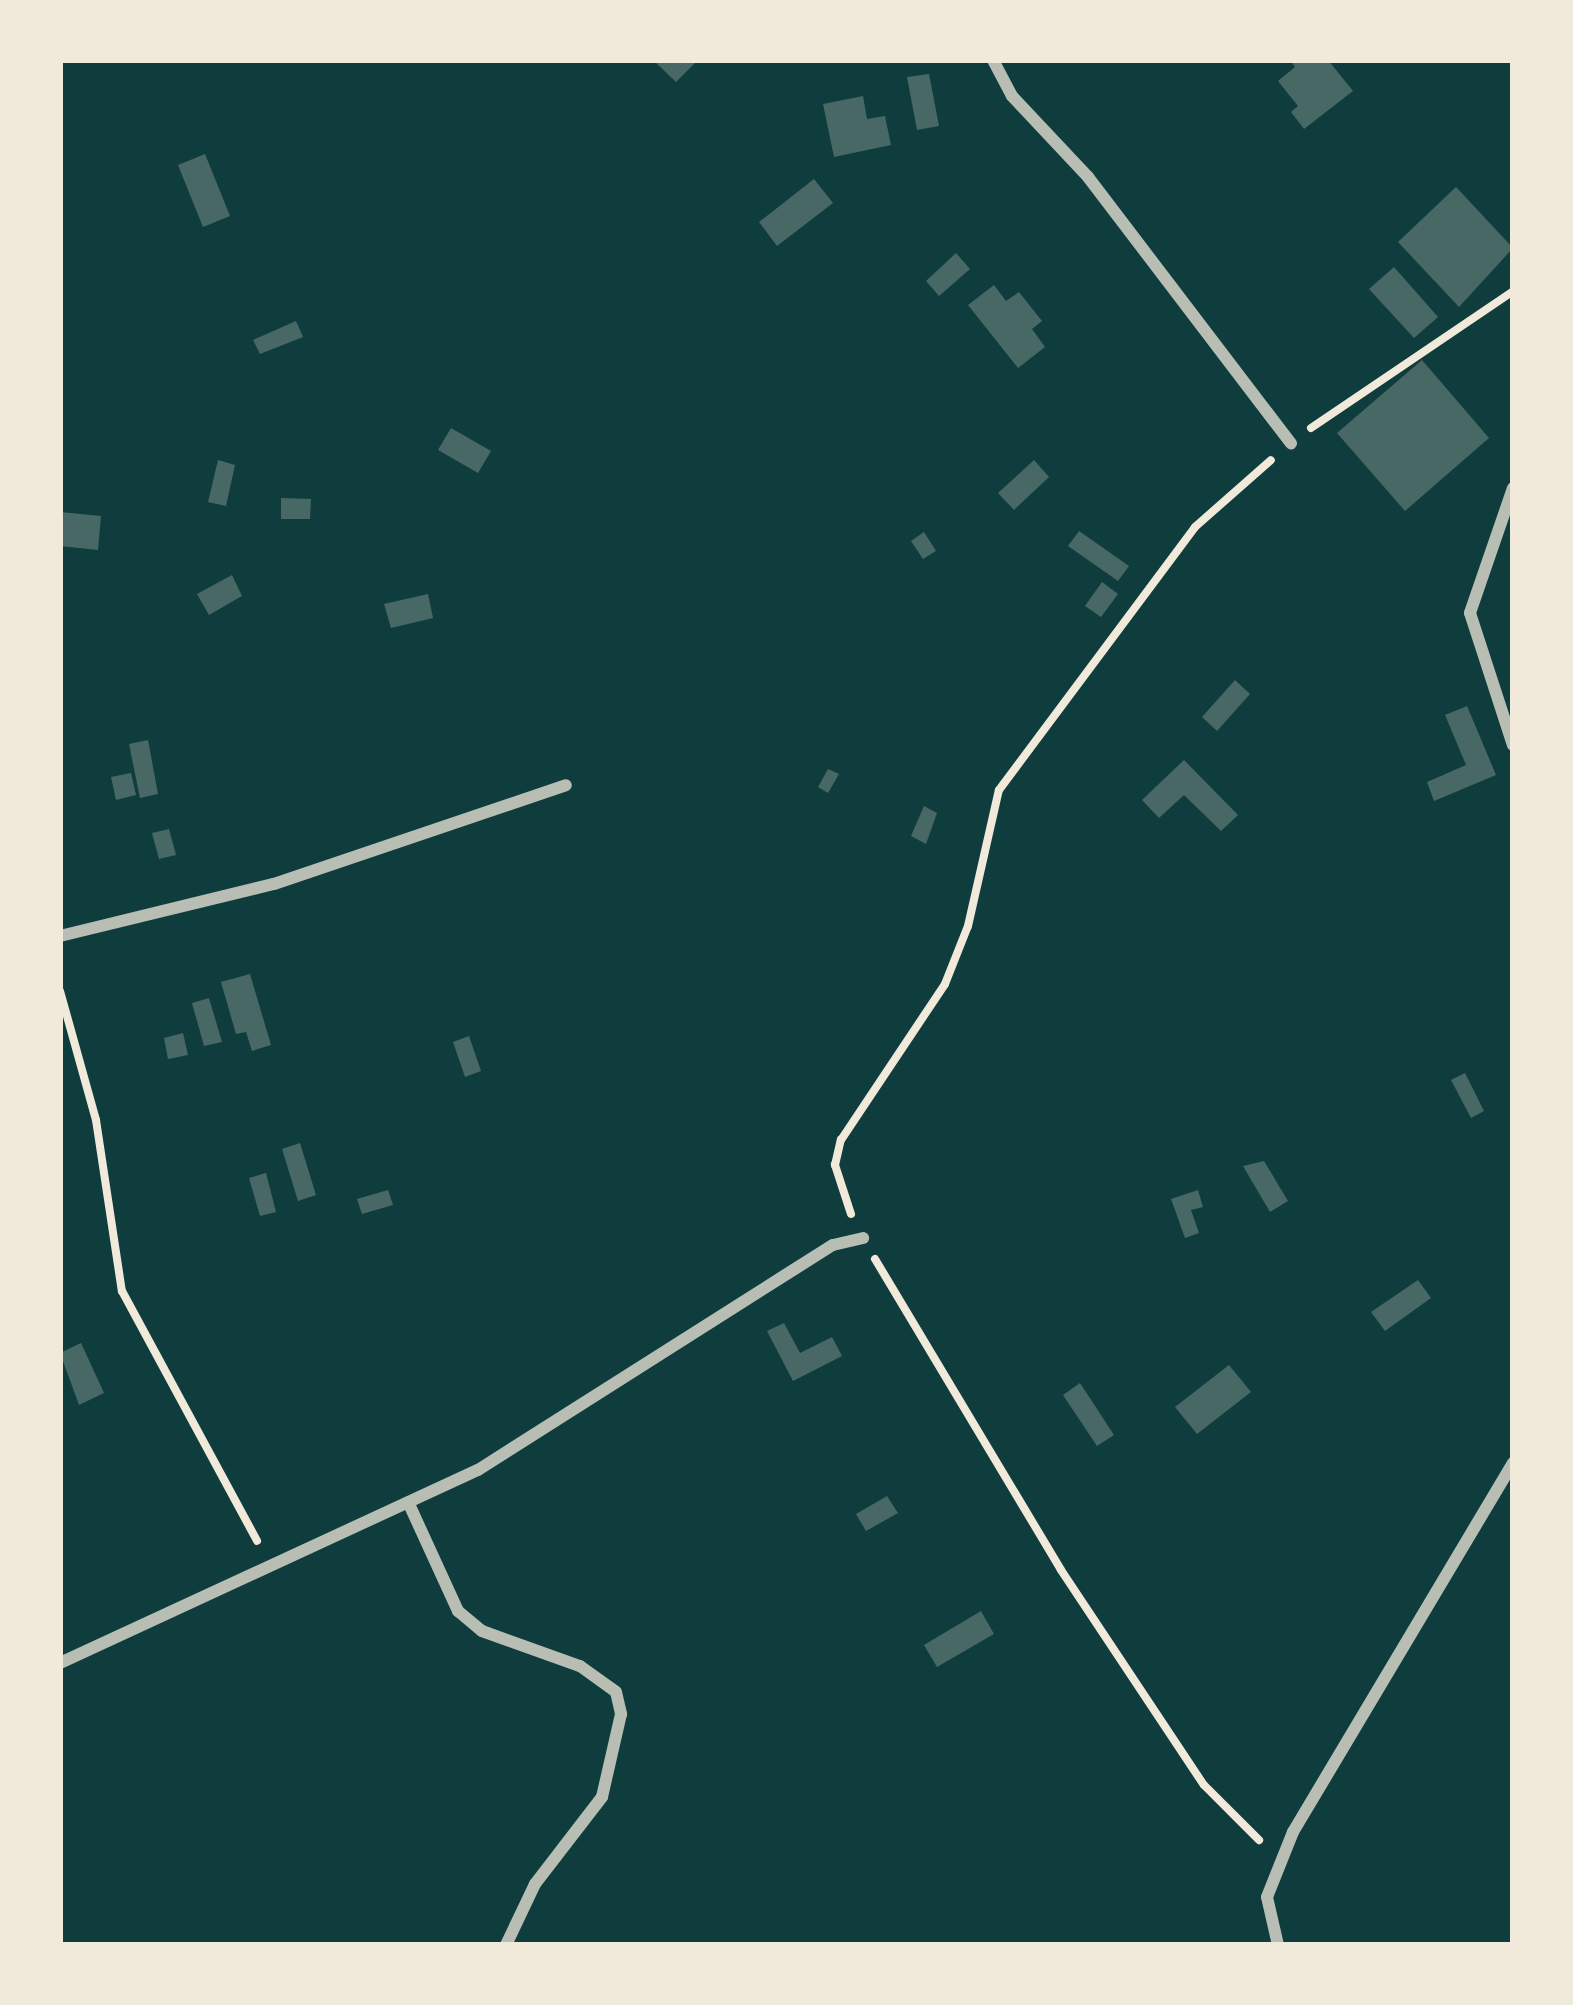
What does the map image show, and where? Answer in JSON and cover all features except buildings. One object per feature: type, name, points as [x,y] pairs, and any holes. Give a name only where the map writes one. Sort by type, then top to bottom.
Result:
[{"type":"street","points":[[993,60],[1012,96],[1088,177],[1291,443]]},
{"type":"street","points":[[1513,488],[1470,613],[1513,745]]},
{"type":"street","points":[[60,935],[274,884],[566,784]]},
{"type":"street","points":[[60,1663],[209,1600],[269,1563],[478,1470],[833,1245],[862,1238]]},
{"type":"street","points":[[1278,1945],[1267,1897],[1281,1862],[1434,1586],[1513,1463]]},
{"type":"street","points":[[409,1504],[458,1611],[482,1630],[580,1666],[616,1692],[621,1714],[602,1797],[535,1884],[506,1945]]},
{"type":"path","points":[[1281,1862],[1192,1768],[1061,1570],[862,1238],[840,1192],[835,1165],[841,1140],[945,983],[968,926],[999,790],[1195,527],[1291,443],[1513,291]]},
{"type":"path","points":[[60,991],[96,1120],[122,1291],[269,1563]]}]
